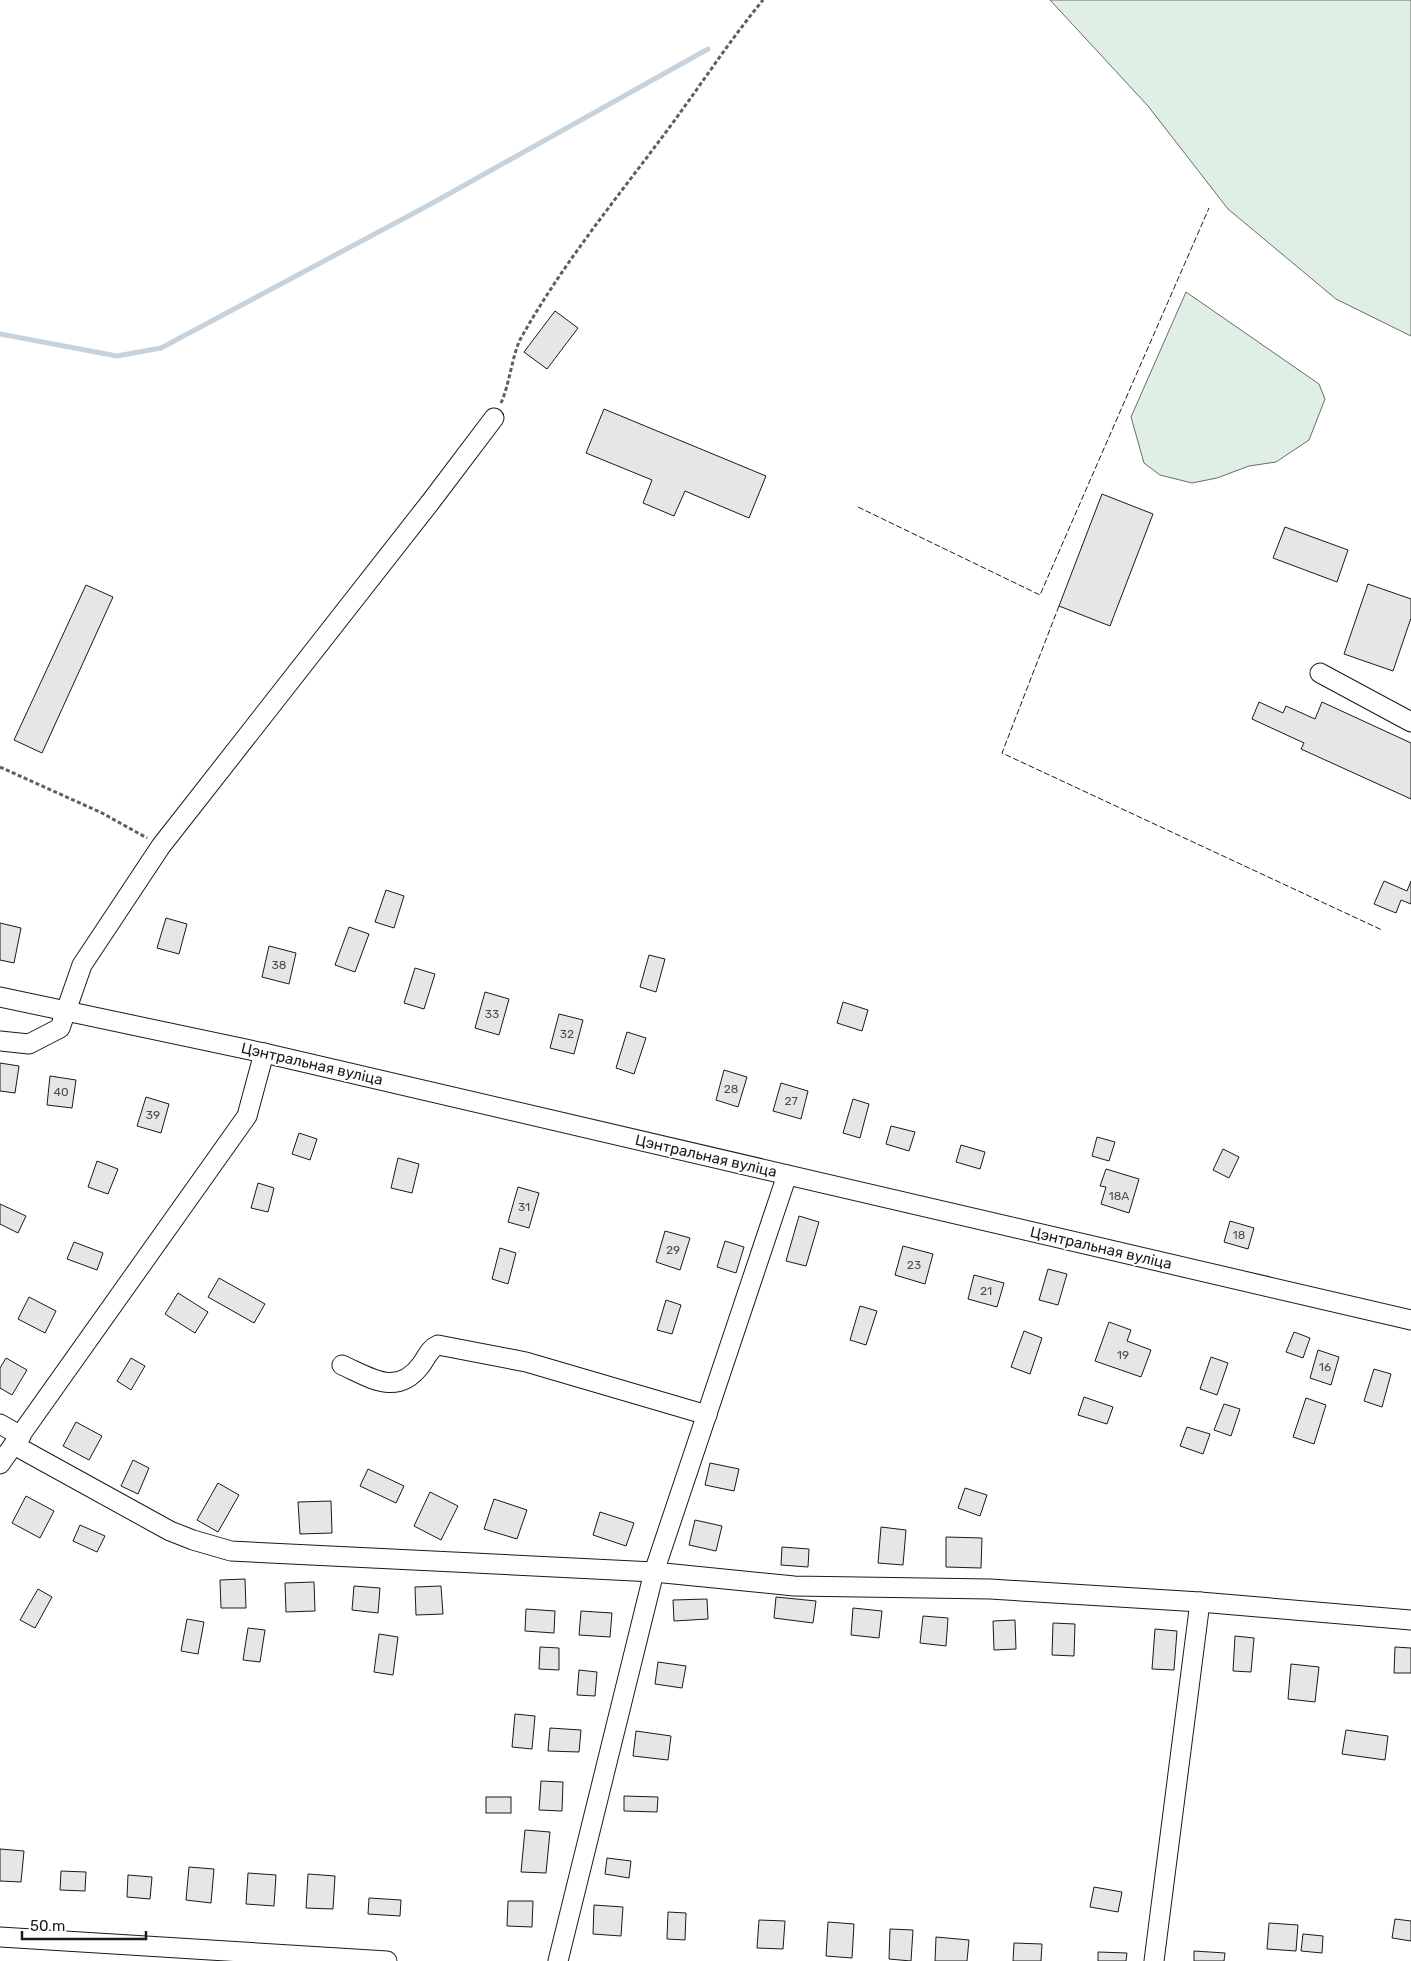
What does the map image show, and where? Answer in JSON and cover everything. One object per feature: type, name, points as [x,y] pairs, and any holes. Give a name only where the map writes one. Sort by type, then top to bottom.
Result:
[{"type":"street","points":[[0,1041],[29,1044],[60,1028],[82,965],[161,846],[494,418]]},
{"type":"street","points":[[1320,673],[1411,722]]},
{"type":"street","name":"Цэнтральная вуліца","points":[[0,997],[264,1053],[1411,1320]]},
{"type":"street","points":[[0,1464],[247,1116],[264,1053]]},
{"type":"street","points":[[558,1961],[654,1572],[787,1175]]},
{"type":"street","points":[[342,1365],[379,1381],[396,1383],[413,1375],[432,1348],[438,1345],[526,1362],[707,1415]]},
{"type":"street","points":[[0,1424],[17,1440],[170,1531],[231,1551],[654,1572],[794,1586],[990,1589],[1200,1602],[1411,1620]]},
{"type":"street","points":[[1154,1961],[1200,1602]]},
{"type":"street","points":[[0,1937],[323,1959],[387,1961]]},
{"type":"path","points":[[494,418],[505,394],[520,341],[538,310],[579,249],[680,114],[730,40],[763,0]]},
{"type":"path","points":[[0,767],[102,813],[161,846]]},
{"type":"green space","points":[[1050,0],[1411,0],[1411,336],[1336,299],[1228,209],[1148,106]]},
{"type":"green space","points":[[1186,292],[1319,384],[1325,399],[1309,440],[1276,462],[1249,466],[1217,478],[1192,483],[1160,475],[1144,463],[1131,417]]},
{"type":"building","points":[[555,311],[578,328],[547,369],[524,352]]},
{"type":"building","points":[[604,409],[766,476],[749,518],[685,491],[674,516],[643,503],[652,480],[586,453]]},
{"type":"building","points":[[1102,494],[1153,514],[1110,626],[1059,606]]},
{"type":"building","points":[[1285,527],[1348,550],[1337,582],[1273,558]]},
{"type":"building","points":[[1368,584],[1411,599],[1411,618],[1393,671],[1344,654]]},
{"type":"building","points":[[86,585],[113,597],[42,753],[14,740]]},
{"type":"building","points":[[1259,702],[1283,713],[1286,706],[1315,719],[1322,702],[1411,743],[1411,799],[1301,749],[1304,743],[1252,719]]},
{"type":"building","points":[[1384,881],[1407,891],[1411,881],[1411,904],[1401,900],[1396,913],[1374,904]]},
{"type":"building","points":[[386,890],[404,896],[394,928],[375,922]]},
{"type":"building","points":[[166,918],[187,924],[179,954],[157,948]]},
{"type":"building","points":[[0,923],[21,928],[14,963],[0,960]]},
{"type":"building","points":[[349,927],[369,934],[355,972],[335,965]]},
{"type":"building","points":[[269,946],[296,953],[289,984],[262,977]]},
{"type":"building","points":[[649,955],[665,959],[656,992],[640,987]]},
{"type":"building","points":[[415,968],[435,974],[424,1009],[404,1003]]},
{"type":"building","points":[[485,992],[509,999],[499,1035],[475,1028]]},
{"type":"building","points":[[843,1002],[868,1010],[862,1031],[837,1023]]},
{"type":"building","points":[[559,1014],[583,1020],[574,1054],[550,1048]]},
{"type":"building","points":[[627,1032],[646,1038],[634,1074],[616,1068]]},
{"type":"building","points":[[0,1063],[19,1066],[15,1093],[0,1091]]},
{"type":"building","points":[[724,1070],[747,1077],[738,1107],[716,1100]]},
{"type":"building","points":[[50,1076],[76,1080],[72,1108],[47,1105]]},
{"type":"building","points":[[781,1083],[808,1091],[801,1119],[773,1111]]},
{"type":"building","points":[[146,1097],[169,1104],[161,1133],[137,1126]]},
{"type":"building","points":[[853,1099],[869,1104],[860,1138],[843,1133]]},
{"type":"building","points":[[891,1126],[915,1132],[909,1151],[886,1144]]},
{"type":"building","points":[[299,1133],[317,1139],[310,1160],[292,1154]]},
{"type":"building","points":[[1097,1137],[1115,1142],[1109,1161],[1092,1156]]},
{"type":"building","points":[[961,1145],[985,1152],[980,1169],[956,1162]]},
{"type":"building","points":[[1223,1149],[1239,1157],[1229,1178],[1213,1170]]},
{"type":"building","points":[[398,1158],[419,1164],[412,1193],[391,1188]]},
{"type":"building","points":[[97,1161],[118,1169],[108,1194],[88,1187]]},
{"type":"building","points":[[1106,1169],[1139,1179],[1129,1213],[1101,1204],[1106,1187],[1100,1186]]},
{"type":"building","points":[[258,1183],[274,1188],[268,1212],[251,1208]]},
{"type":"building","points":[[518,1187],[539,1193],[529,1228],[508,1222]]},
{"type":"building","points":[[0,1204],[26,1216],[18,1233],[0,1224]]},
{"type":"building","points":[[799,1216],[819,1222],[806,1266],[786,1261]]},
{"type":"building","points":[[1230,1221],[1254,1228],[1248,1249],[1224,1242]]},
{"type":"building","points":[[665,1231],[690,1238],[680,1270],[656,1262]]},
{"type":"building","points":[[725,1241],[744,1247],[736,1273],[717,1267]]},
{"type":"building","points":[[74,1242],[103,1253],[97,1270],[67,1259]]},
{"type":"building","points":[[903,1246],[933,1254],[925,1284],[895,1275]]},
{"type":"building","points":[[500,1248],[516,1253],[508,1284],[492,1279]]},
{"type":"building","points":[[1048,1269],[1067,1274],[1058,1305],[1039,1300]]},
{"type":"building","points":[[974,1275],[1004,1283],[997,1307],[968,1299]]},
{"type":"building","points":[[219,1278],[265,1304],[254,1323],[208,1297]]},
{"type":"building","points":[[178,1293],[208,1312],[195,1333],[165,1314]]},
{"type":"building","points":[[29,1297],[56,1311],[45,1333],[18,1319]]},
{"type":"building","points":[[666,1300],[681,1305],[672,1334],[657,1330]]},
{"type":"building","points":[[860,1306],[877,1311],[866,1345],[850,1340]]},
{"type":"building","points":[[1109,1322],[1131,1330],[1127,1341],[1151,1350],[1141,1377],[1095,1361]]},
{"type":"building","points":[[1024,1331],[1042,1338],[1030,1374],[1011,1367]]},
{"type":"building","points":[[1294,1332],[1310,1338],[1303,1358],[1286,1352]]},
{"type":"building","points":[[1318,1350],[1339,1357],[1331,1385],[1310,1378]]},
{"type":"building","points":[[1211,1357],[1228,1363],[1217,1395],[1200,1389]]},
{"type":"building","points":[[6,1358],[27,1370],[12,1395],[0,1388],[0,1368]]},
{"type":"building","points":[[131,1358],[145,1366],[131,1390],[117,1381]]},
{"type":"building","points":[[1374,1369],[1391,1374],[1382,1407],[1364,1401]]},
{"type":"building","points":[[1084,1397],[1113,1407],[1107,1424],[1078,1415]]},
{"type":"building","points":[[1306,1398],[1326,1405],[1314,1444],[1293,1437]]},
{"type":"building","points":[[1224,1404],[1240,1409],[1231,1436],[1214,1430]]},
{"type":"building","points":[[76,1422],[102,1436],[89,1460],[63,1446]]},
{"type":"building","points":[[1187,1427],[1210,1434],[1203,1454],[1180,1446]]},
{"type":"building","points":[[133,1460],[149,1468],[138,1494],[121,1486]]},
{"type":"building","points":[[710,1463],[739,1469],[734,1491],[705,1485]]},
{"type":"building","points":[[368,1469],[404,1486],[396,1503],[360,1486]]},
{"type":"building","points":[[218,1483],[239,1495],[218,1532],[197,1520]]},
{"type":"building","points":[[965,1488],[987,1495],[980,1516],[958,1508]]},
{"type":"building","points":[[430,1492],[458,1506],[441,1540],[414,1526]]},
{"type":"building","points":[[26,1496],[54,1511],[40,1538],[12,1523]]},
{"type":"building","points":[[494,1499],[527,1510],[517,1539],[484,1529]]},
{"type":"building","points":[[331,1501],[332,1533],[300,1534],[298,1502]]},
{"type":"building","points":[[600,1512],[634,1523],[626,1546],[593,1535]]},
{"type":"building","points":[[695,1520],[722,1526],[716,1551],[689,1545]]},
{"type":"building","points":[[80,1525],[105,1536],[97,1552],[73,1541]]},
{"type":"building","points":[[881,1527],[906,1530],[903,1565],[878,1563]]},
{"type":"building","points":[[946,1537],[982,1538],[981,1568],[946,1567]]},
{"type":"building","points":[[782,1547],[809,1549],[808,1567],[781,1565]]},
{"type":"building","points":[[245,1579],[246,1608],[221,1608],[220,1580]]},
{"type":"building","points":[[314,1582],[315,1611],[286,1612],[285,1583]]},
{"type":"building","points":[[354,1586],[380,1588],[378,1613],[352,1610]]},
{"type":"building","points":[[441,1586],[443,1614],[416,1615],[415,1587]]},
{"type":"building","points":[[38,1589],[52,1597],[35,1628],[20,1620]]},
{"type":"building","points":[[776,1597],[816,1601],[813,1623],[774,1618]]},
{"type":"building","points":[[707,1599],[708,1619],[674,1621],[673,1600]]},
{"type":"building","points":[[853,1608],[882,1611],[879,1638],[851,1635]]},
{"type":"building","points":[[526,1609],[555,1611],[554,1633],[525,1631]]},
{"type":"building","points":[[581,1611],[612,1613],[610,1637],[579,1635]]},
{"type":"building","points":[[923,1616],[948,1618],[946,1646],[920,1643]]},
{"type":"building","points":[[187,1619],[204,1622],[198,1654],[181,1651]]},
{"type":"building","points":[[1015,1620],[1016,1649],[994,1650],[993,1621]]},
{"type":"building","points":[[1053,1623],[1075,1624],[1074,1656],[1052,1655]]},
{"type":"building","points":[[248,1628],[265,1630],[260,1662],[243,1660]]},
{"type":"building","points":[[1155,1629],[1177,1631],[1174,1670],[1152,1669]]},
{"type":"building","points":[[379,1634],[398,1637],[393,1675],[374,1672]]},
{"type":"building","points":[[1235,1636],[1254,1638],[1251,1672],[1233,1671]]},
{"type":"building","points":[[540,1647],[559,1648],[559,1670],[539,1669]]},
{"type":"building","points":[[1395,1647],[1411,1648],[1411,1673],[1394,1673]]},
{"type":"building","points":[[658,1662],[686,1666],[682,1688],[655,1684]]},
{"type":"building","points":[[1291,1664],[1319,1667],[1315,1702],[1288,1699]]},
{"type":"building","points":[[579,1670],[597,1672],[595,1696],[577,1695]]},
{"type":"building","points":[[515,1714],[535,1716],[532,1749],[512,1747]]},
{"type":"building","points":[[550,1728],[581,1730],[579,1752],[548,1751]]},
{"type":"building","points":[[1346,1730],[1388,1736],[1385,1760],[1342,1754]]},
{"type":"building","points":[[636,1731],[671,1736],[668,1760],[633,1756]]},
{"type":"building","points":[[541,1781],[563,1782],[562,1811],[539,1810]]},
{"type":"building","points":[[624,1796],[658,1797],[657,1812],[624,1811]]},
{"type":"building","points":[[486,1797],[511,1797],[511,1813],[486,1813]]},
{"type":"building","points":[[525,1830],[550,1832],[546,1873],[521,1872]]},
{"type":"building","points":[[0,1849],[24,1851],[21,1882],[0,1881]]},
{"type":"building","points":[[607,1858],[631,1861],[629,1878],[605,1874]]},
{"type":"building","points":[[189,1867],[214,1869],[211,1903],[186,1900]]},
{"type":"building","points":[[61,1871],[86,1872],[85,1891],[60,1890]]},
{"type":"building","points":[[248,1873],[276,1875],[274,1906],[246,1904]]},
{"type":"building","points":[[308,1874],[335,1876],[333,1909],[306,1908]]},
{"type":"building","points":[[128,1875],[152,1877],[150,1899],[127,1897]]},
{"type":"building","points":[[1094,1887],[1122,1892],[1118,1912],[1090,1907]]},
{"type":"building","points":[[369,1898],[401,1900],[400,1916],[368,1914]]},
{"type":"building","points":[[508,1901],[533,1901],[532,1927],[507,1926]]},
{"type":"building","points":[[594,1905],[623,1907],[621,1936],[593,1934]]},
{"type":"building","points":[[668,1912],[686,1913],[685,1940],[667,1939]]},
{"type":"building","points":[[1395,1919],[1411,1921],[1411,1941],[1392,1938]]},
{"type":"building","points":[[759,1920],[785,1921],[783,1949],[757,1948]]},
{"type":"building","points":[[828,1922],[854,1924],[852,1958],[826,1956]]},
{"type":"building","points":[[1269,1923],[1298,1925],[1296,1951],[1267,1949]]},
{"type":"building","points":[[890,1929],[913,1930],[911,1961],[889,1959]]},
{"type":"building","points":[[1303,1934],[1323,1936],[1322,1953],[1301,1951]]},
{"type":"building","points":[[936,1937],[969,1940],[967,1961],[935,1961]]},
{"type":"building","points":[[1014,1943],[1042,1944],[1041,1961],[1013,1961]]},
{"type":"building","points":[[1194,1951],[1225,1953],[1224,1961],[1194,1961]]},
{"type":"building","points":[[1098,1952],[1127,1953],[1126,1961],[1098,1961]]},
{"type":"waterway","points":[[0,334],[117,356],[161,348],[429,205],[708,49]]},
{"type":"fence","points":[[858,507],[1040,595],[1209,208]]},
{"type":"fence","points":[[1059,606],[1002,753],[1382,930]]}]
